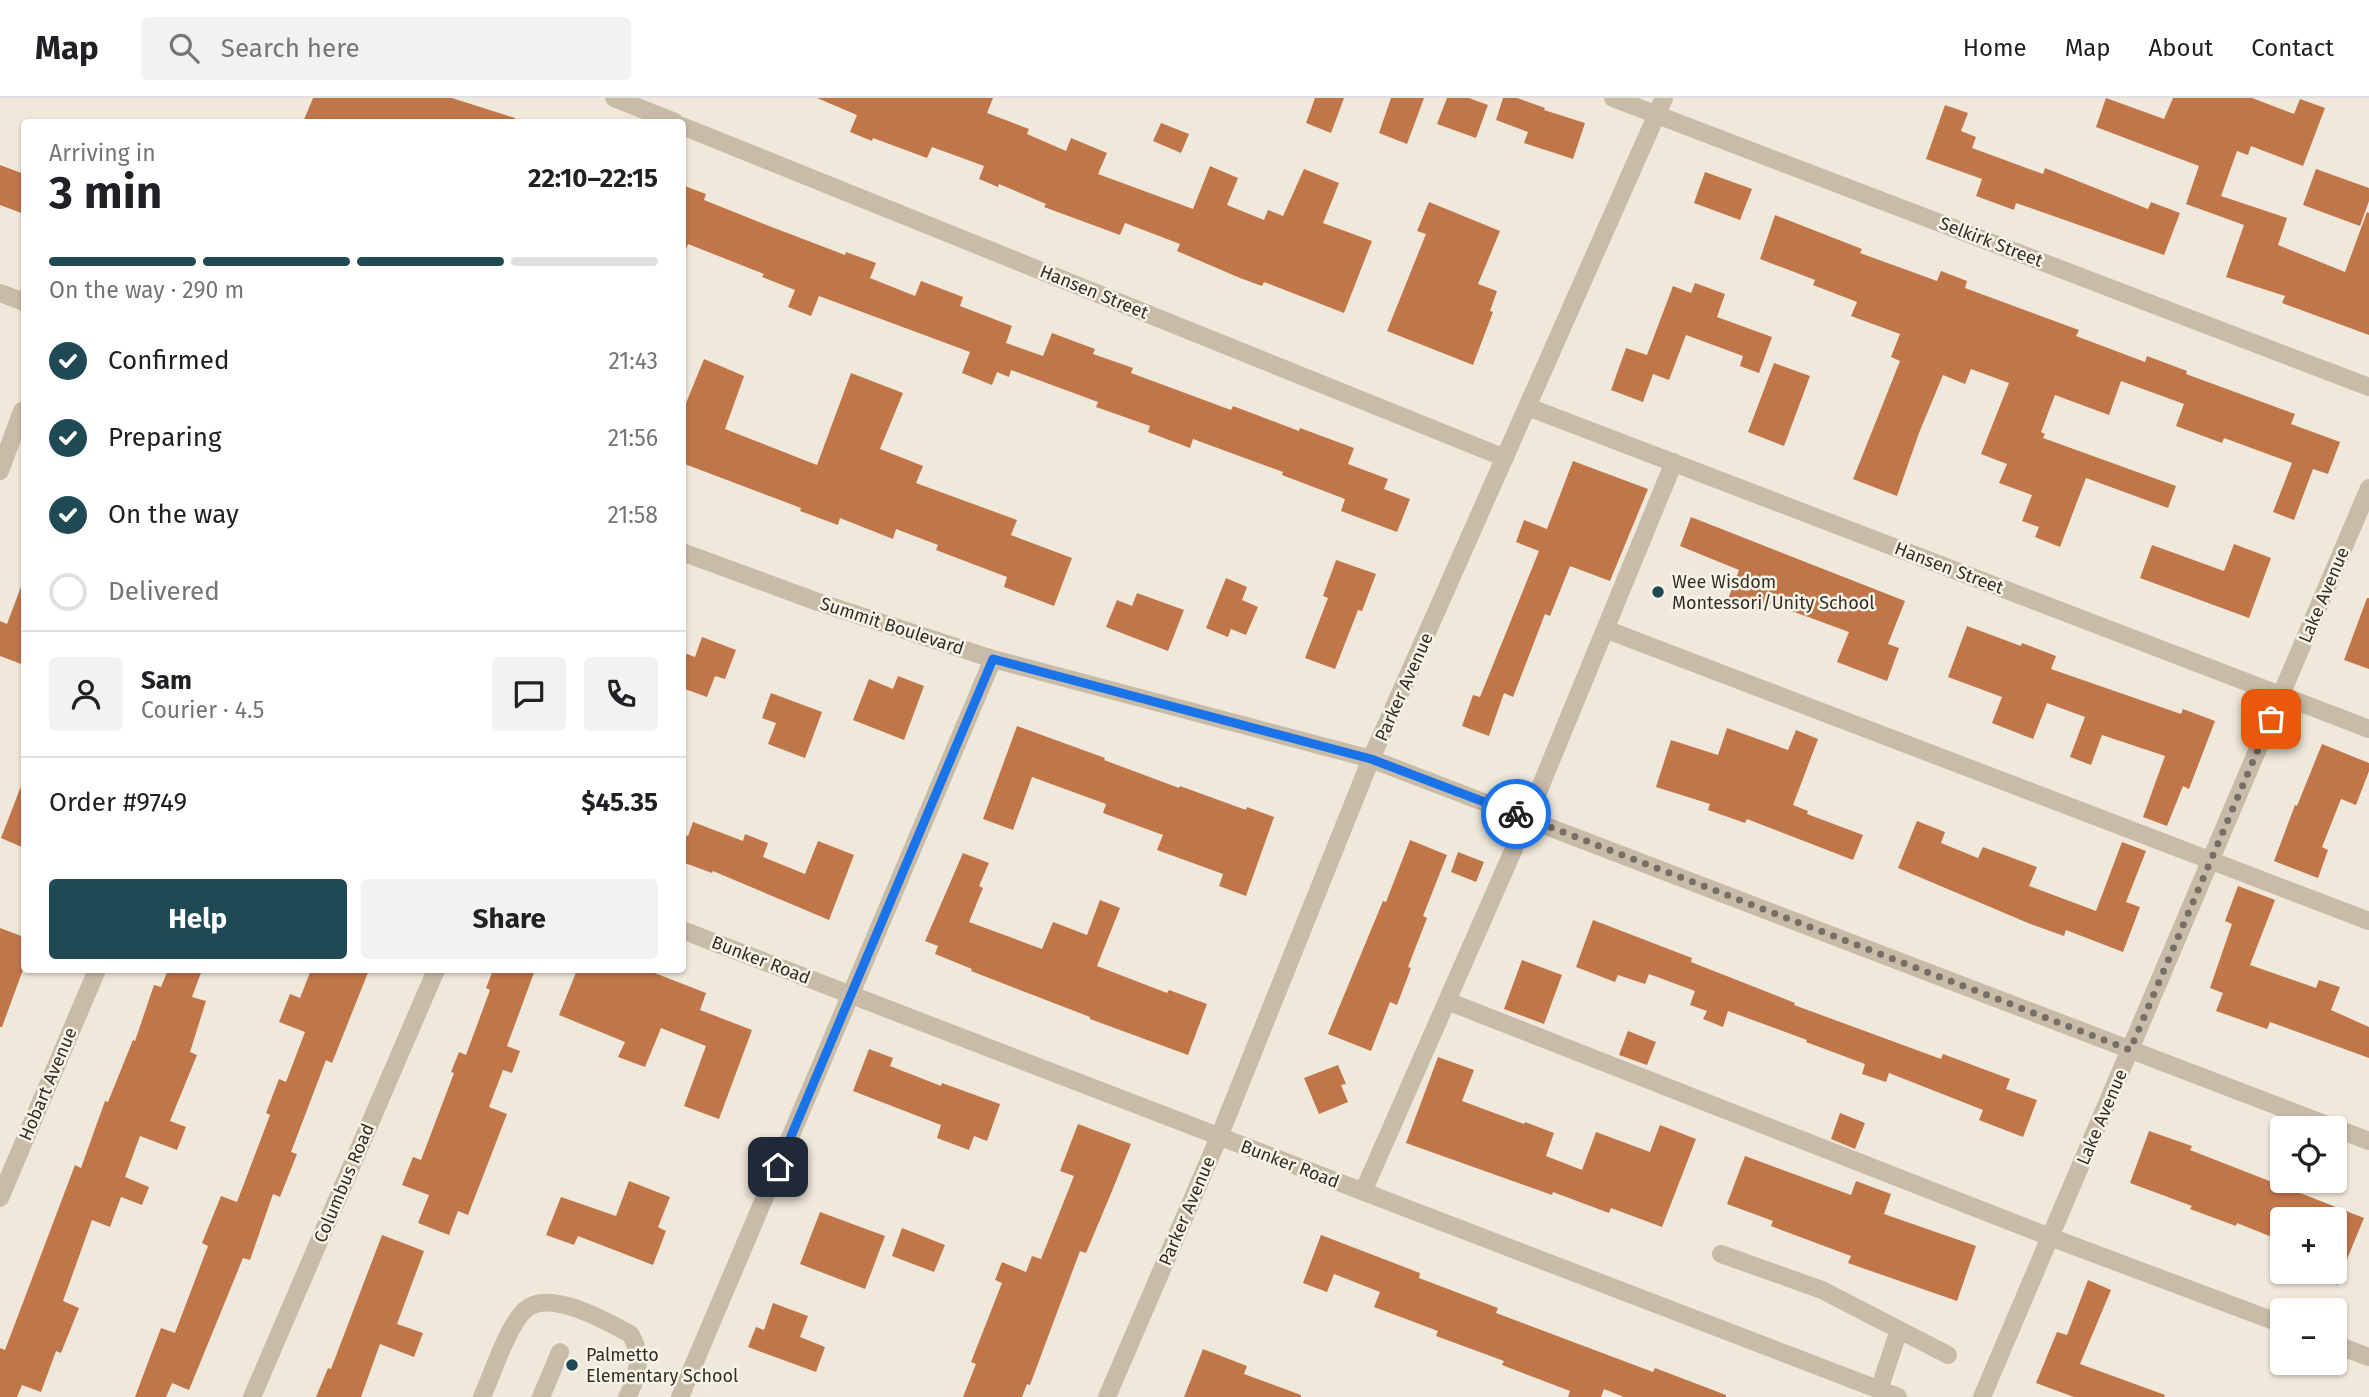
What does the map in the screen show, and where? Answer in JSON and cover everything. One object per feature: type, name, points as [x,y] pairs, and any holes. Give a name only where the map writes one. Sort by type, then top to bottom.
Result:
[{"type":"street","points":[[614,98],[667,119]]},
{"type":"street","name":"Selkirk Street","points":[[1613,98],[2369,387]]},
{"type":"street","name":"Parker Avenue","points":[[1107,1397],[1219,1136],[1371,759],[1664,98]]},
{"type":"street","name":"Hansen Street","points":[[686,128],[1506,458]]},
{"type":"street","points":[[0,293],[21,301]]},
{"type":"street","name":"Hansen Street","points":[[1528,407],[2369,729]]},
{"type":"street","points":[[0,471],[21,414]]},
{"type":"street","points":[[1363,1192],[1527,819],[1674,463]]},
{"type":"street","name":"Lake Avenue","points":[[1982,1397],[2369,488]]},
{"type":"street","name":"Summit Boulevard","points":[[686,553],[818,602],[993,659],[1371,759],[2369,1141]]},
{"type":"street","points":[[1605,629],[2369,921]]},
{"type":"street","points":[[680,1397],[993,659]]},
{"type":"street","name":"Bunker Road","points":[[686,932],[1898,1397]]},
{"type":"street","name":"Hobart Avenue","points":[[0,1198],[96,973]]},
{"type":"street","name":"Columbus Road","points":[[253,1397],[435,973]]},
{"type":"street","points":[[1447,1001],[2050,1237],[2270,1320]]},
{"type":"street","points":[[1721,1254],[1822,1290],[1948,1355]]},
{"type":"street","points":[[482,1397],[516,1320],[526,1308],[538,1302],[572,1307],[629,1334],[635,1342],[638,1359],[637,1372],[627,1397]]},
{"type":"street","points":[[1879,1390],[1899,1330]]},
{"type":"street","points":[[2347,1349],[2369,1357]]},
{"type":"street","points":[[541,1397],[560,1352]]},
{"type":"building","points":[[313,98],[452,98],[515,118],[515,119],[304,119]]},
{"type":"building","points":[[817,98],[993,98],[987,113],[1029,129],[1027,134],[1066,151],[1071,138],[1107,153],[1098,174],[1193,209],[1210,166],[1238,178],[1227,205],[1264,220],[1268,210],[1283,216],[1304,169],[1339,183],[1323,223],[1372,241],[1344,313],[1264,282],[1262,286],[1240,278],[1177,251],[1180,244],[1125,223],[1120,235],[1044,207],[1046,204],[999,184],[998,187],[979,179],[984,166],[932,147],[927,158],[873,138],[872,141],[850,132],[857,115]]},
{"type":"building","points":[[1315,98],[1344,98],[1331,133],[1306,123]]},
{"type":"building","points":[[1391,98],[1424,98],[1407,144],[1379,133]]},
{"type":"building","points":[[1447,98],[1469,98],[1488,105],[1476,138],[1437,124]]},
{"type":"building","points":[[1503,98],[1517,98],[1585,123],[1573,159],[1524,143],[1528,132],[1496,120]]},
{"type":"building","points":[[2106,98],[2164,119],[2173,98],[2252,98],[2294,114],[2300,99],[2325,108],[2303,166],[2251,146],[2248,155],[2237,151],[2221,196],[2287,218],[2278,245],[2345,272],[2367,212],[2369,213],[2369,335],[2282,303],[2285,296],[2226,277],[2244,225],[2186,204],[2199,166],[2096,127]]},
{"type":"building","points":[[1945,105],[1968,113],[1961,131],[1976,137],[1972,148],[2043,174],[2045,168],[2148,209],[2151,202],[2180,213],[2164,255],[2016,203],[2014,210],[1976,196],[1982,179],[1926,159]]},
{"type":"building","points":[[1161,123],[1189,134],[1181,153],[1153,141]]},
{"type":"building","points":[[0,165],[21,173],[21,213],[0,205]]},
{"type":"building","points":[[2316,169],[2369,188],[2369,201],[2360,226],[2303,205]]},
{"type":"building","points":[[1705,172],[1752,189],[1740,220],[1694,203]]},
{"type":"building","points":[[686,186],[706,194],[704,200],[845,255],[846,252],[876,263],[870,278],[915,296],[921,281],[963,297],[960,306],[1012,326],[1006,343],[1043,356],[1052,333],[1095,349],[1093,354],[1133,368],[1131,373],[1231,410],[1233,406],[1354,448],[1348,464],[1388,479],[1384,489],[1410,499],[1397,532],[1341,511],[1345,499],[1282,475],[1283,472],[1193,439],[1190,448],[1148,432],[1150,426],[1096,407],[1098,402],[1011,370],[1009,377],[997,372],[992,385],[962,373],[970,352],[819,296],[811,316],[788,307],[795,290],[762,277],[764,274],[688,244],[686,249]]},
{"type":"building","points":[[1429,202],[1500,231],[1478,284],[1497,291],[1490,311],[1493,312],[1473,365],[1387,331],[1426,234],[1417,231]]},
{"type":"building","points":[[1775,215],[1862,249],[1860,253],[1937,281],[1941,271],[1967,281],[1965,288],[2079,330],[2076,336],[2145,362],[2147,356],[2187,371],[2186,374],[2295,414],[2291,424],[2340,442],[2328,474],[2313,469],[2294,520],[2273,512],[2292,463],[2224,438],[2222,443],[2176,426],[2184,404],[2121,381],[2109,415],[2055,395],[2041,432],[2045,434],[2043,438],[2176,486],[2168,508],[2086,478],[2060,547],[2035,537],[2039,527],[2022,521],[2032,495],[1999,483],[2007,464],[1981,454],[2009,383],[1971,369],[1965,384],[1943,375],[1897,496],[1853,479],[1900,361],[1891,357],[1900,334],[1851,316],[1857,302],[1813,285],[1815,280],[1760,259]]},
{"type":"building","points":[[1695,283],[1725,294],[1717,317],[1772,337],[1759,373],[1740,366],[1743,356],[1686,335],[1669,380],[1653,374],[1643,402],[1611,390],[1626,348],[1647,355],[1673,286],[1691,293]]},
{"type":"building","points":[[704,359],[744,376],[725,429],[817,465],[851,373],[903,393],[880,449],[923,466],[916,483],[1017,520],[1011,535],[1072,558],[1054,606],[1004,587],[1007,577],[936,550],[938,545],[896,529],[893,539],[840,518],[838,525],[800,511],[801,508],[686,465],[686,403]]},
{"type":"building","points":[[1774,363],[1810,376],[1784,446],[1748,432]]},
{"type":"building","points":[[1573,461],[1648,489],[1610,581],[1570,566],[1550,616],[1545,614],[1513,697],[1504,693],[1489,736],[1462,726],[1473,695],[1480,697],[1539,551],[1516,542],[1524,520],[1547,529]]},
{"type":"building","points":[[1691,517],[1905,601],[1888,644],[1899,648],[1887,681],[1837,662],[1849,632],[1770,603],[1766,613],[1728,599],[1739,570],[1680,546]]},
{"type":"building","points":[[2234,544],[2271,558],[2249,618],[2140,578],[2152,545],[2224,571]]},
{"type":"building","points":[[1336,560],[1376,574],[1362,611],[1358,610],[1335,669],[1305,658],[1328,598],[1323,596]]},
{"type":"building","points":[[1226,578],[1247,587],[1242,600],[1258,607],[1246,635],[1231,629],[1228,637],[1206,628]]},
{"type":"building","points":[[21,587],[21,664],[0,656],[0,621],[7,624]]},
{"type":"building","points":[[1137,593],[1184,610],[1168,651],[1106,627],[1117,600],[1132,606]]},
{"type":"building","points":[[2369,598],[2369,669],[2344,660]]},
{"type":"building","points":[[1967,626],[2056,656],[2051,669],[2181,714],[2183,709],[2215,721],[2189,789],[2183,786],[2167,826],[2143,817],[2165,756],[2102,735],[2091,765],[2070,757],[2085,717],[2047,703],[2033,739],[1992,723],[2002,697],[1948,677]]},
{"type":"building","points":[[702,637],[736,650],[725,679],[715,676],[707,697],[686,689],[686,654],[695,657]]},
{"type":"building","points":[[898,676],[924,686],[904,740],[853,720],[869,679],[893,689]]},
{"type":"building","points":[[771,693],[822,712],[805,758],[768,744],[776,723],[762,718]]},
{"type":"building","points":[[1017,726],[1179,788],[1180,786],[1246,810],[1247,807],[1274,817],[1246,896],[1219,886],[1223,874],[1157,850],[1163,835],[1103,813],[1106,804],[1032,777],[1013,830],[983,819]]},
{"type":"building","points":[[1727,728],[1788,750],[1796,730],[1818,739],[1793,805],[1808,811],[1807,814],[1863,835],[1853,860],[1747,819],[1745,823],[1708,810],[1710,804],[1656,787],[1671,740],[1718,755]]},
{"type":"building","points":[[2322,744],[2369,763],[2369,771],[2356,805],[2341,799],[2322,847],[2328,850],[2318,878],[2274,861]]},
{"type":"building","points":[[21,786],[21,847],[1,838]]},
{"type":"building","points":[[1917,821],[1945,832],[1941,843],[1978,858],[1983,847],[2037,867],[2029,886],[2096,911],[2122,842],[2146,851],[2126,902],[2140,907],[2123,952],[2066,930],[2064,936],[2028,923],[1898,868]]},
{"type":"building","points":[[693,822],[743,841],[745,834],[768,843],[763,857],[805,874],[818,841],[854,855],[829,920],[713,871],[712,873],[686,863],[686,835]]},
{"type":"building","points":[[1410,840],[1447,855],[1423,916],[1427,918],[1397,1005],[1390,1002],[1371,1051],[1328,1034]]},
{"type":"building","points":[[1458,852],[1484,862],[1476,882],[1451,872]]},
{"type":"building","points":[[963,853],[989,863],[979,886],[983,888],[969,922],[1042,949],[1053,922],[1087,935],[1100,900],[1120,908],[1097,966],[1167,993],[1169,990],[1207,1004],[1188,1055],[1090,1019],[935,954],[938,946],[925,941]]},
{"type":"building","points":[[2238,886],[2275,900],[2250,965],[2316,988],[2319,980],[2340,987],[2331,1010],[2369,1027],[2369,1058],[2270,1022],[2267,1029],[2216,1011],[2223,993],[2210,988],[2232,924],[2225,921]]},
{"type":"building","points":[[1593,920],[1692,958],[1691,962],[1795,1003],[1794,1005],[1941,1059],[1943,1054],[2010,1079],[2006,1089],[2037,1100],[2023,1137],[1979,1120],[1983,1110],[1889,1073],[1886,1082],[1862,1074],[1865,1064],[1806,1042],[1807,1040],[1728,1011],[1723,1027],[1703,1019],[1707,1011],[1690,1005],[1695,991],[1649,974],[1645,984],[1618,975],[1615,982],[1576,967]]},
{"type":"building","points":[[0,928],[21,936],[22,973],[0,1027]]},
{"type":"building","points":[[1522,960],[1562,975],[1544,1024],[1504,1009]]},
{"type":"building","points":[[167,973],[201,973],[192,997],[206,1001],[190,1052],[197,1055],[170,1121],[186,1127],[177,1150],[140,1136],[125,1177],[149,1187],[142,1205],[121,1197],[110,1227],[92,1220],[63,1301],[79,1308],[61,1353],[56,1351],[41,1392],[22,1385],[17,1397],[0,1397],[0,1348],[5,1350],[75,1165],[81,1168],[105,1101],[108,1102],[133,1040],[135,1041],[154,985],[161,987]]},
{"type":"building","points":[[310,973],[368,973],[332,1063],[326,1060],[291,1152],[297,1154],[280,1197],[273,1194],[250,1260],[243,1258],[189,1390],[172,1383],[166,1397],[135,1397],[161,1328],[175,1333],[208,1246],[202,1243],[221,1196],[237,1202],[270,1115],[266,1113],[279,1079],[286,1082],[305,1032],[279,1022],[290,994],[300,998]]},
{"type":"building","points":[[492,973],[534,973],[507,1046],[520,1051],[512,1073],[503,1070],[489,1107],[507,1114],[468,1215],[458,1211],[449,1235],[418,1223],[429,1195],[402,1185],[413,1157],[421,1160],[454,1073],[451,1072],[459,1052],[466,1055],[490,990],[486,988]]},
{"type":"building","points":[[576,973],[655,973],[706,993],[700,1010],[752,1030],[719,1119],[684,1106],[706,1046],[661,1028],[645,1067],[618,1057],[625,1042],[559,1015]]},
{"type":"building","points":[[1628,1031],[1656,1042],[1647,1065],[1619,1055]]},
{"type":"building","points":[[869,1049],[893,1058],[890,1066],[941,1086],[942,1083],[1000,1104],[987,1141],[974,1136],[969,1150],[937,1138],[941,1125],[853,1091]]},
{"type":"building","points":[[1438,1057],[1474,1070],[1462,1101],[1554,1133],[1546,1156],[1582,1170],[1596,1132],[1650,1152],[1660,1125],[1696,1139],[1662,1227],[1611,1208],[1609,1213],[1553,1192],[1552,1195],[1406,1143]]},
{"type":"building","points":[[1338,1065],[1346,1084],[1341,1085],[1348,1102],[1319,1114],[1304,1078]]},
{"type":"building","points":[[1840,1113],[1865,1123],[1855,1149],[1831,1139]]},
{"type":"building","points":[[1078,1124],[1131,1144],[1086,1253],[1080,1251],[1030,1385],[1027,1384],[1022,1397],[963,1397],[976,1364],[971,1362],[1002,1283],[995,1280],[1002,1262],[1026,1272],[1032,1256],[1041,1259],[1074,1176],[1060,1171]]},
{"type":"building","points":[[2149,1131],[2192,1146],[2190,1150],[2270,1181],[2270,1193],[2300,1193],[2336,1207],[2270,1207],[2270,1236],[2190,1209],[2192,1206],[2130,1183]]},
{"type":"building","points":[[1745,1156],[1851,1195],[1856,1181],[1891,1194],[1884,1214],[1976,1246],[1957,1301],[1848,1263],[1851,1256],[1771,1226],[1773,1221],[1727,1204]]},
{"type":"building","points":[[629,1181],[670,1197],[658,1227],[666,1231],[653,1265],[578,1236],[574,1245],[546,1235],[561,1197],[616,1216]]},
{"type":"building","points":[[2347,1211],[2364,1218],[2347,1259]]},
{"type":"building","points":[[820,1212],[885,1236],[865,1289],[800,1264]]},
{"type":"building","points":[[902,1228],[945,1245],[934,1272],[892,1256]]},
{"type":"building","points":[[382,1235],[424,1251],[397,1324],[423,1333],[414,1357],[380,1344],[361,1397],[316,1397],[328,1368],[331,1369]]},
{"type":"building","points":[[1321,1235],[1420,1273],[1419,1278],[1498,1308],[1496,1313],[1653,1372],[1655,1368],[1726,1397],[1624,1397],[1604,1389],[1601,1397],[1568,1397],[1570,1391],[1502,1365],[1504,1361],[1436,1336],[1438,1331],[1374,1307],[1380,1292],[1334,1274],[1327,1292],[1303,1283]]},
{"type":"building","points":[[2088,1280],[2111,1290],[2080,1364],[2165,1395],[2164,1397],[2074,1397],[2036,1383],[2057,1332],[2067,1335]]},
{"type":"building","points":[[773,1303],[808,1316],[800,1337],[825,1347],[816,1372],[748,1347],[756,1327],[764,1330]]},
{"type":"building","points":[[1203,1349],[1247,1366],[1244,1374],[1301,1397],[1184,1397]]},
{"type":"way so far","points":[[1516,814],[2130,1050],[2271,719]]},
{"type":"place","name":"Wee Wisdom Montessori/Unity School","points":[[1658,592]]},
{"type":"place","name":"Palmetto Elementary School","points":[[572,1365]]},
{"type":"route","points":[[778,1167],[993,659],[1371,759],[1516,814]]}]
